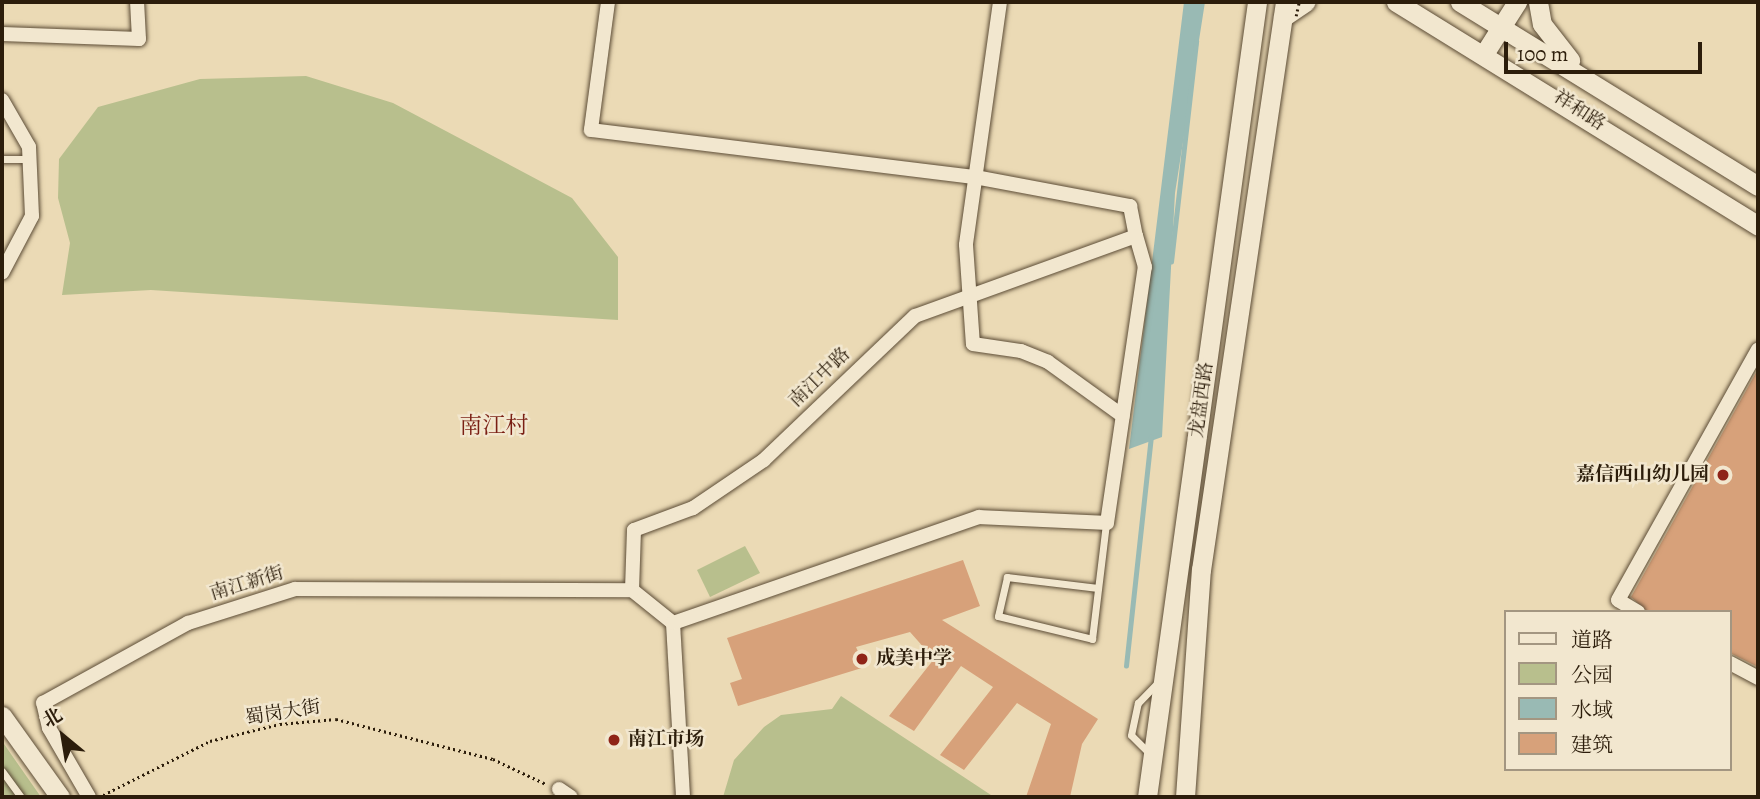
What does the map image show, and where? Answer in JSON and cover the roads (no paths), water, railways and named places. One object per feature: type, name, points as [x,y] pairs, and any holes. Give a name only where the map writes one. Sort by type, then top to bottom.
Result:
[{"type":"street","points":[[2,34],[139,39],[137,2]]},
{"type":"street","points":[[608,2],[591,130],[975,177],[1130,206],[1145,267],[1107,523],[979,517],[673,622]]},
{"type":"street","points":[[1000,2],[975,177],[966,298],[973,344],[1021,351],[1048,362],[1123,416]]},
{"type":"street","name":"祥和路","points":[[1396,2],[1758,226]]},
{"type":"street","points":[[1484,54],[1517,2]]},
{"type":"street","points":[[1538,2],[1542,24],[1588,78]]},
{"type":"street","points":[[1455,37],[1470,4],[1758,186]]},
{"type":"street","name":"龙盘西路","points":[[1147,797],[1254,6]]},
{"type":"street","name":"龙盘西路","points":[[1185,797],[1201,570],[1292,9]]},
{"type":"street","points":[[2,100],[29,147],[32,216],[2,273]]},
{"type":"street","name":"南江中路","points":[[632,590],[634,530],[693,508],[764,460],[915,316],[1136,236]]},
{"type":"street","points":[[1636,610],[1618,600],[1758,350]]},
{"type":"street","name":"南江新街","points":[[89,797],[49,728],[43,703],[188,623],[295,589],[632,590]]},
{"type":"street","points":[[632,590],[673,622],[682,797]]},
{"type":"street","points":[[1732,664],[1758,678]]},
{"type":"street","points":[[2,716],[60,797]]},
{"type":"lane","points":[[2,159],[29,159]]},
{"type":"lane","points":[[1098,588],[1007,577],[998,616],[1092,639],[1107,523]]},
{"type":"lane","points":[[2,771],[21,797]]},
{"type":"water","points":[[1184,2],[1205,2],[1175,193],[1162,437],[1129,449]]},
{"type":"waterway","points":[[1171,262],[1196,41]]},
{"type":"waterway","points":[[1126,666],[1151,437]]},
{"type":"place","name":"嘉信西山幼儿园","points":[[1723,475]]},
{"type":"place","name":"成美中学","points":[[862,659]]},
{"type":"place","name":"南江市场","points":[[614,740]]},
{"type":"district","name":"南江村","points":[[494,426]]}]
